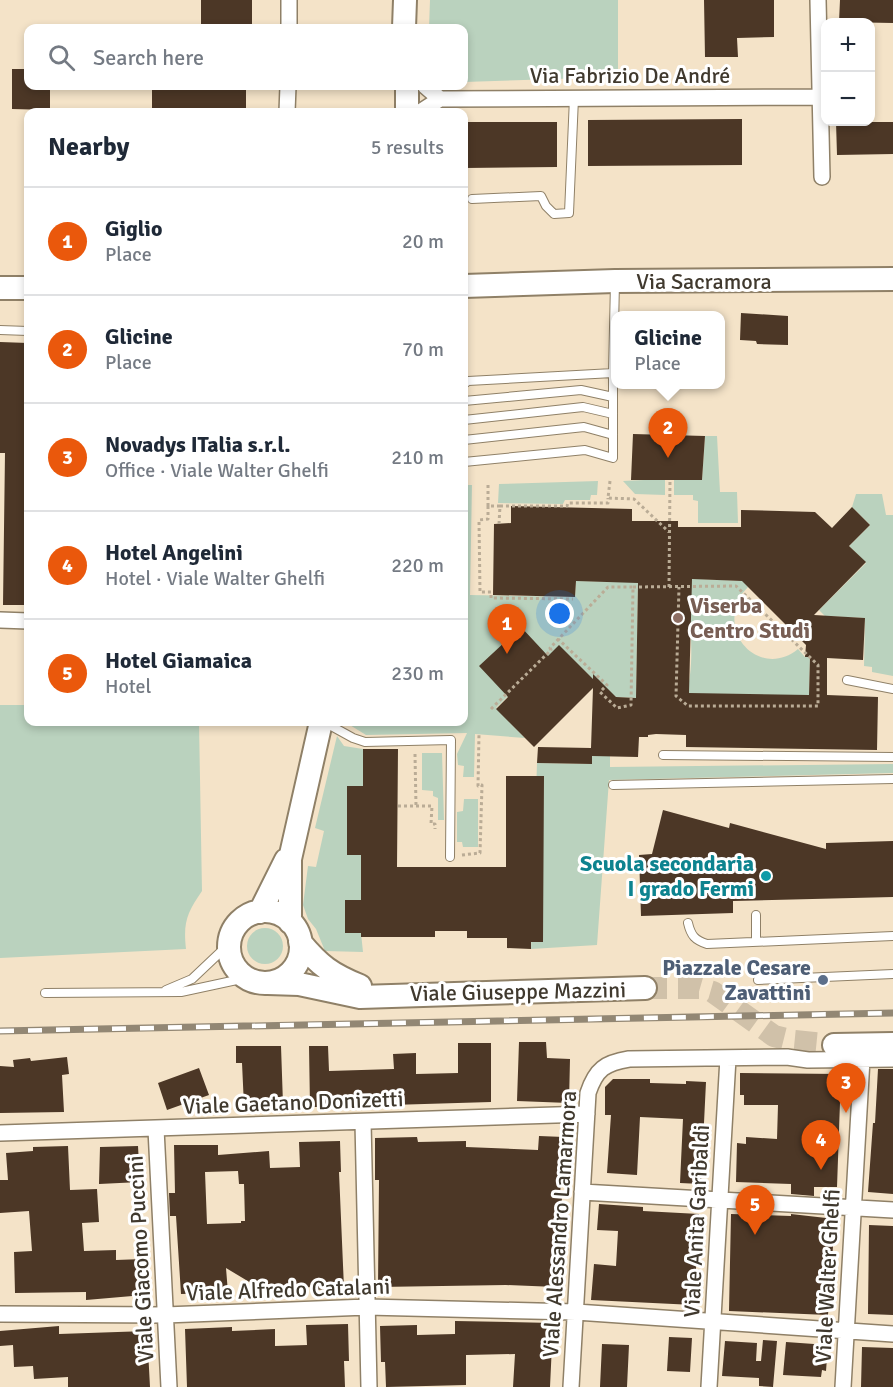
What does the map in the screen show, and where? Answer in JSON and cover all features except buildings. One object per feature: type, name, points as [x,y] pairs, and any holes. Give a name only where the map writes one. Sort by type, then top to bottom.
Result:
[{"type":"street","points":[[289,24],[290,0]]},
{"type":"street","points":[[404,24],[405,0]]},
{"type":"street","points":[[818,0],[821,97]]},
{"type":"street","points":[[287,108],[288,90]]},
{"type":"street","points":[[398,90],[398,108]]},
{"type":"street","points":[[407,90],[407,108]]},
{"type":"street","points":[[426,108],[440,99],[430,90]]},
{"type":"street","name":"Via Fabrizio De André","points":[[440,99],[821,97]]},
{"type":"street","points":[[821,126],[822,177]]},
{"type":"street","name":"Via Sacramora","points":[[468,286],[615,281],[893,279]]},
{"type":"street","name":"Via Sacramora","points":[[468,302],[488,292],[515,285]]},
{"type":"street","points":[[0,288],[24,288]]},
{"type":"street","points":[[0,620],[24,621]]},
{"type":"street","points":[[260,912],[284,868],[320,726]]},
{"type":"street","points":[[290,922],[290,859],[293,839]]},
{"type":"street","points":[[260,912],[281,915],[290,922],[297,931],[300,954],[289,974],[268,983],[246,978],[233,963],[230,954],[229,944],[232,932],[239,923],[260,912]]},
{"type":"street","name":"Viale Giuseppe Mazzini","points":[[300,942],[315,960],[332,974],[367,989],[390,994]]},
{"type":"street","name":"Viale Giuseppe Mazzini","points":[[268,983],[299,984],[360,997],[390,994],[645,988]]},
{"type":"street","points":[[834,1045],[893,1044]]},
{"type":"street","points":[[728,1058],[893,1059]]},
{"type":"street","name":"Viale Alessandro Lamarmora","points":[[571,1387],[588,1093],[593,1078],[603,1067],[629,1059],[728,1058]]},
{"type":"street","name":"Viale Anita Garibaldi","points":[[709,1387],[718,1199],[728,1058]]},
{"type":"street","name":"Viale Walter Ghelfi","points":[[843,1387],[862,1059]]},
{"type":"street","name":"Viale Gaetano Donizetti","points":[[0,1133],[587,1114]]},
{"type":"street","points":[[363,1122],[369,1387]]},
{"type":"street","name":"Viale Giacomo Puccini","points":[[156,1129],[169,1387]]},
{"type":"street","points":[[582,1192],[893,1210]]},
{"type":"street","name":"Viale Alfredo Catalani","points":[[0,1314],[165,1315],[367,1307],[576,1312],[893,1334]]},
{"type":"lane","points":[[472,199],[541,196],[546,206],[554,214],[569,213],[574,98]]},
{"type":"lane","points":[[614,311],[615,281]]},
{"type":"lane","points":[[0,330],[24,331]]},
{"type":"lane","points":[[468,381],[611,373]]},
{"type":"lane","points":[[468,462],[585,450],[613,458],[613,389]]},
{"type":"lane","points":[[468,401],[581,390],[613,398]]},
{"type":"lane","points":[[468,420],[583,407],[613,414]]},
{"type":"lane","points":[[468,440],[584,427],[613,435]]},
{"type":"lane","points":[[847,680],[893,689]]},
{"type":"lane","points":[[329,726],[365,742],[451,740],[450,857]]},
{"type":"lane","points":[[663,755],[893,757]]},
{"type":"lane","points":[[614,785],[893,779]]},
{"type":"lane","points":[[756,915],[756,942]]},
{"type":"lane","points":[[688,923],[691,935],[707,944],[893,936]]},
{"type":"lane","points":[[161,992],[192,979],[229,944]]},
{"type":"lane","points":[[758,980],[893,974]]},
{"type":"lane","points":[[45,993],[181,992],[246,978]]},
{"type":"path","points":[[669,587],[670,479]]},
{"type":"path","points":[[488,506],[567,506],[568,503],[608,503],[609,481]]},
{"type":"path","points":[[488,485],[488,519],[479,520],[480,592],[491,592],[491,598],[573,599]]},
{"type":"path","points":[[608,498],[634,499],[669,532]]},
{"type":"path","points":[[499,524],[500,506]]},
{"type":"path","points":[[491,709],[551,650],[550,648],[558,639],[608,587],[736,586],[818,665],[818,706],[688,706],[676,696],[679,587]]},
{"type":"path","points":[[558,639],[607,685],[600,692],[617,708],[631,705],[633,587]]},
{"type":"path","points":[[462,861],[462,854],[480,853],[482,785],[478,786],[479,734]]},
{"type":"path","points":[[415,741],[416,806]]},
{"type":"path","points":[[398,806],[432,806],[431,824],[435,824],[436,835]]},
{"type":"green space","points":[[430,0],[618,0],[618,77],[468,82],[468,24],[429,24]]},
{"type":"green space","points":[[705,436],[717,436],[720,492],[737,492],[738,523],[698,523],[698,501],[693,500],[693,495],[674,495],[674,479],[702,480]]},
{"type":"green space","points":[[665,479],[665,495],[635,494],[623,481]]},
{"type":"green space","points":[[598,481],[597,495],[591,495],[590,500],[565,500],[563,504],[498,503],[499,484]]},
{"type":"green space","points":[[468,485],[472,485],[470,595],[575,597],[576,581],[631,582],[638,575],[636,698],[616,697],[597,683],[559,646],[496,708],[525,738],[475,734],[474,777],[463,777],[464,766],[458,765],[457,754],[467,733],[366,735],[351,726],[468,726]]},
{"type":"green space","points":[[856,494],[882,494],[886,515],[893,515],[893,676],[872,672],[872,667],[864,666],[865,618],[825,616],[819,610],[866,563],[849,546],[870,525],[852,507]]},
{"type":"green space","points":[[686,573],[699,579],[743,581],[748,587],[735,605],[735,624],[738,636],[744,646],[763,658],[775,659],[798,649],[805,657],[810,657],[809,695],[684,700],[688,686],[691,654]]},
{"type":"green space","points":[[0,705],[24,705],[24,726],[199,726],[202,891],[187,918],[186,949],[0,958]]},
{"type":"green space","points":[[337,736],[344,746],[363,749],[363,786],[347,787],[347,854],[361,855],[361,900],[345,900],[345,932],[361,933],[363,952],[325,951],[303,905],[308,866],[316,867],[324,831],[315,828]]},
{"type":"green space","points":[[422,753],[442,753],[444,820],[438,820],[438,798],[433,796],[433,791],[422,790]]},
{"type":"green space","points":[[592,756],[610,756],[610,767],[893,764],[893,773],[609,780],[597,945],[531,949],[537,763],[592,764]]},
{"type":"green space","points":[[464,799],[478,799],[478,847],[463,847],[462,842],[457,842],[457,812],[463,811]]},
{"type":"green space","points":[[265,928],[278,933],[283,946],[278,959],[265,964],[252,959],[247,946],[252,933]]},
{"type":"tunnel","points":[[645,988],[699,988],[713,992],[774,1036],[794,1041],[834,1045]]},
{"type":"railway","points":[[0,1031],[893,1013]]},
{"type":"place","name":"Glicine","points":[[668,458]]},
{"type":"place","name":"Viserba Centro Studi","points":[[678,618]]},
{"type":"place","name":"Giglio","points":[[507,654]]},
{"type":"place","name":"Scuola secondaria I grado Fermi","points":[[766,876]]},
{"type":"place","name":"Piazzale Cesare Zavattini","points":[[823,980]]},
{"type":"place","name":"Novadys ITalia s.r.l.","points":[[846,1113]]},
{"type":"place","name":"Hotel Angelini","points":[[821,1170]]},
{"type":"place","name":"Hotel Giamaica","points":[[755,1235]]}]
